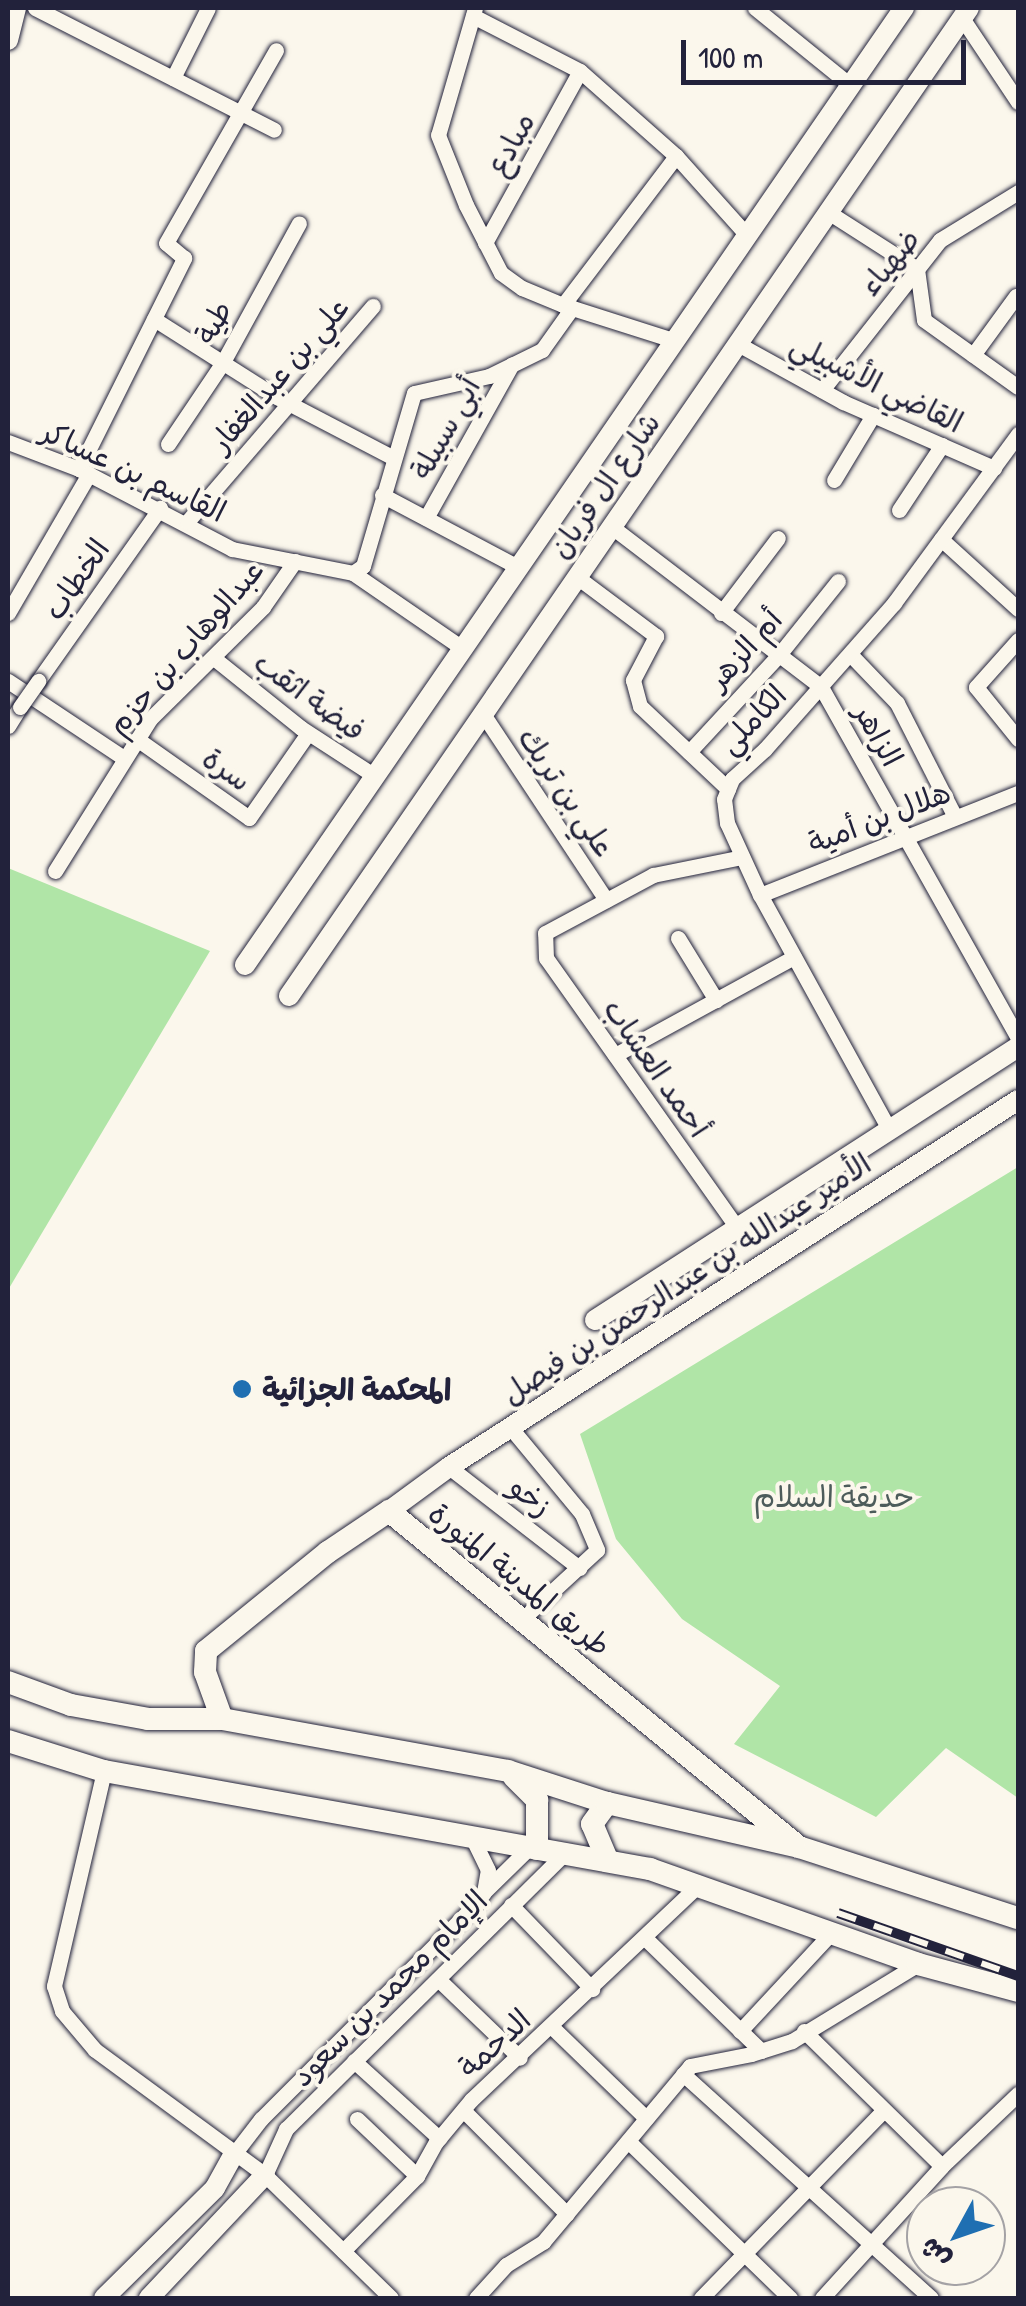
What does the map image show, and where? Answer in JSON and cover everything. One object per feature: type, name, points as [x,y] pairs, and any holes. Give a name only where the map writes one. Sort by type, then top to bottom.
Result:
[{"type":"main road","points":[[8,40],[16,8]]},
{"type":"main road","name":"شارع ال فريان","points":[[245,965],[904,8]]},
{"type":"main road","name":"شارع ال فريان","points":[[289,996],[966,13]]},
{"type":"main road","name":"الأمير عبدالله بن عبدالرحمن بن فيصل","points":[[595,1320],[1018,1048]]},
{"type":"main road","name":"الأمير عبدالله بن عبدالرحمن بن فيصل","points":[[389,1511],[449,1467],[1018,1100]]},
{"type":"main road","name":"طريق المدينة المنورة","points":[[222,1719],[205,1672],[206,1652],[328,1552],[389,1511],[800,1847]]},
{"type":"main road","name":"طريق المدينة المنورة","points":[[8,1682],[71,1705],[148,1719],[222,1719],[508,1772],[607,1802],[800,1847],[1018,1918]]},
{"type":"main road","points":[[8,1742],[104,1771],[534,1848],[568,1850],[650,1869],[918,1964],[1018,1991]]},
{"type":"main road","points":[[508,1772],[538,1800],[534,1848]]},
{"type":"main road","points":[[607,1802],[592,1824],[607,1859]]},
{"type":"main road","points":[[104,2298],[215,2188],[234,2154]]},
{"type":"main road","points":[[149,2298],[265,2175]]},
{"type":"street","points":[[35,8],[274,130]]},
{"type":"street","points":[[173,78],[208,8]]},
{"type":"street","points":[[755,8],[850,85]]},
{"type":"street","points":[[673,340],[567,307],[522,288],[500,273],[438,135],[474,12],[580,71],[676,156],[746,234]]},
{"type":"street","points":[[966,13],[1018,102]]},
{"type":"street","points":[[8,613],[84,472],[184,258],[166,243],[276,50]]},
{"type":"street","name":"مبادع","points":[[485,242],[580,71]]},
{"type":"street","points":[[357,571],[414,393],[489,376],[542,350],[567,307],[676,156]]},
{"type":"street","name":"ضهياء","points":[[822,390],[940,240],[1018,192]]},
{"type":"street","points":[[828,212],[917,269],[924,320],[1018,388]]},
{"type":"street","name":"طية","points":[[168,444],[222,362],[299,223]]},
{"type":"street","points":[[973,355],[1016,296]]},
{"type":"street","name":"علي بن عبدالغفار","points":[[186,522],[373,306]]},
{"type":"street","points":[[154,318],[291,404],[392,456]]},
{"type":"street","name":"القاضي الأشبيلي","points":[[738,344],[822,390],[994,468]]},
{"type":"street","name":"أبي سبيلة","points":[[426,518],[512,364]]},
{"type":"street","points":[[834,480],[873,414]]},
{"type":"street","name":"الكاملي","points":[[890,1131],[760,895],[727,823],[724,799],[732,779],[850,654],[1018,434]]},
{"type":"street","name":"القاسم بن عساكر","points":[[8,442],[84,472],[232,548],[357,571],[462,648]]},
{"type":"street","points":[[900,510],[942,445]]},
{"type":"street","points":[[382,494],[518,566]]},
{"type":"street","name":"الخطاب","points":[[8,726],[160,508]]},
{"type":"street","name":"الزاهر","points":[[612,528],[820,687],[1018,1038]]},
{"type":"street","points":[[721,612],[778,538]]},
{"type":"street","points":[[941,539],[1018,609]]},
{"type":"street","name":"عبدالوهاب بن حزم","points":[[55,872],[150,719],[263,606],[295,561]]},
{"type":"street","points":[[577,577],[656,636],[633,680],[640,706],[728,789]]},
{"type":"street","name":"أم الزهر","points":[[689,752],[778,656],[838,581]]},
{"type":"street","points":[[1018,640],[976,687],[1018,739]]},
{"type":"street","name":"الزاهر","points":[[850,654],[897,703],[955,817]]},
{"type":"street","name":"فيضة اثقب","points":[[214,659],[308,733],[375,776]]},
{"type":"street","points":[[8,680],[124,758]]},
{"type":"street","name":"علي بن تريك","points":[[482,714],[606,900]]},
{"type":"street","name":"سرة","points":[[137,739],[250,818],[308,733]]},
{"type":"street","name":"هلال بن أمية","points":[[760,895],[1018,793]]},
{"type":"street","points":[[606,900],[653,874],[742,858]]},
{"type":"street","name":"أحمد العشاب","points":[[606,900],[545,933],[546,958],[738,1229]]},
{"type":"street","points":[[678,938],[716,1000]]},
{"type":"street","points":[[614,1055],[794,957]]},
{"type":"street","points":[[510,1428],[582,1514],[597,1550],[531,1611]]},
{"type":"street","name":"زخو","points":[[449,1467],[578,1568]]},
{"type":"street","points":[[104,1771],[54,1986],[66,2017],[95,2050],[265,2175],[391,2298]]},
{"type":"street","name":"الإمام محمد بن سعود","points":[[472,1837],[488,1870],[484,1892]]},
{"type":"street","name":"الإمام محمد بن سعود","points":[[234,2154],[260,2119],[484,1892],[534,1848]]},
{"type":"street","name":"الإمام محمد بن سعود","points":[[265,2175],[286,2129],[568,1850]]},
{"type":"street","name":"الدحمة","points":[[344,2251],[417,2176],[439,2138],[463,2110],[696,1888]]},
{"type":"street","points":[[511,1905],[592,1989]]},
{"type":"street","points":[[740,2030],[832,1933]]},
{"type":"street","points":[[645,1938],[762,2051]]},
{"type":"street","points":[[476,2298],[506,2265],[544,2242],[690,2066],[762,2051],[804,2032],[918,1964]]},
{"type":"street","points":[[439,1980],[520,2058]]},
{"type":"street","points":[[552,2027],[646,2118]]},
{"type":"street","points":[[804,2032],[942,2166]]},
{"type":"street","points":[[354,2062],[439,2138]]},
{"type":"street","points":[[683,2074],[931,2298]]},
{"type":"street","points":[[822,2298],[942,2166],[1018,2094]]},
{"type":"street","points":[[463,2110],[567,2214]]},
{"type":"street","points":[[701,2298],[884,2110]]},
{"type":"street","points":[[357,2119],[417,2176]]},
{"type":"street","points":[[628,2141],[790,2298]]},
{"type":"green space","points":[[8,868],[210,951],[8,1290]]},
{"type":"green space","name":"حديقة السلام","points":[[1018,1167],[1018,1798],[946,1748],[876,1817],[734,1744],[780,1686],[682,1619],[616,1539],[580,1434]]},
{"type":"railway","points":[[838,1913],[1018,1976]]},
{"type":"place","name":"المحكمة الجزائية","points":[[242,1389]]}]
